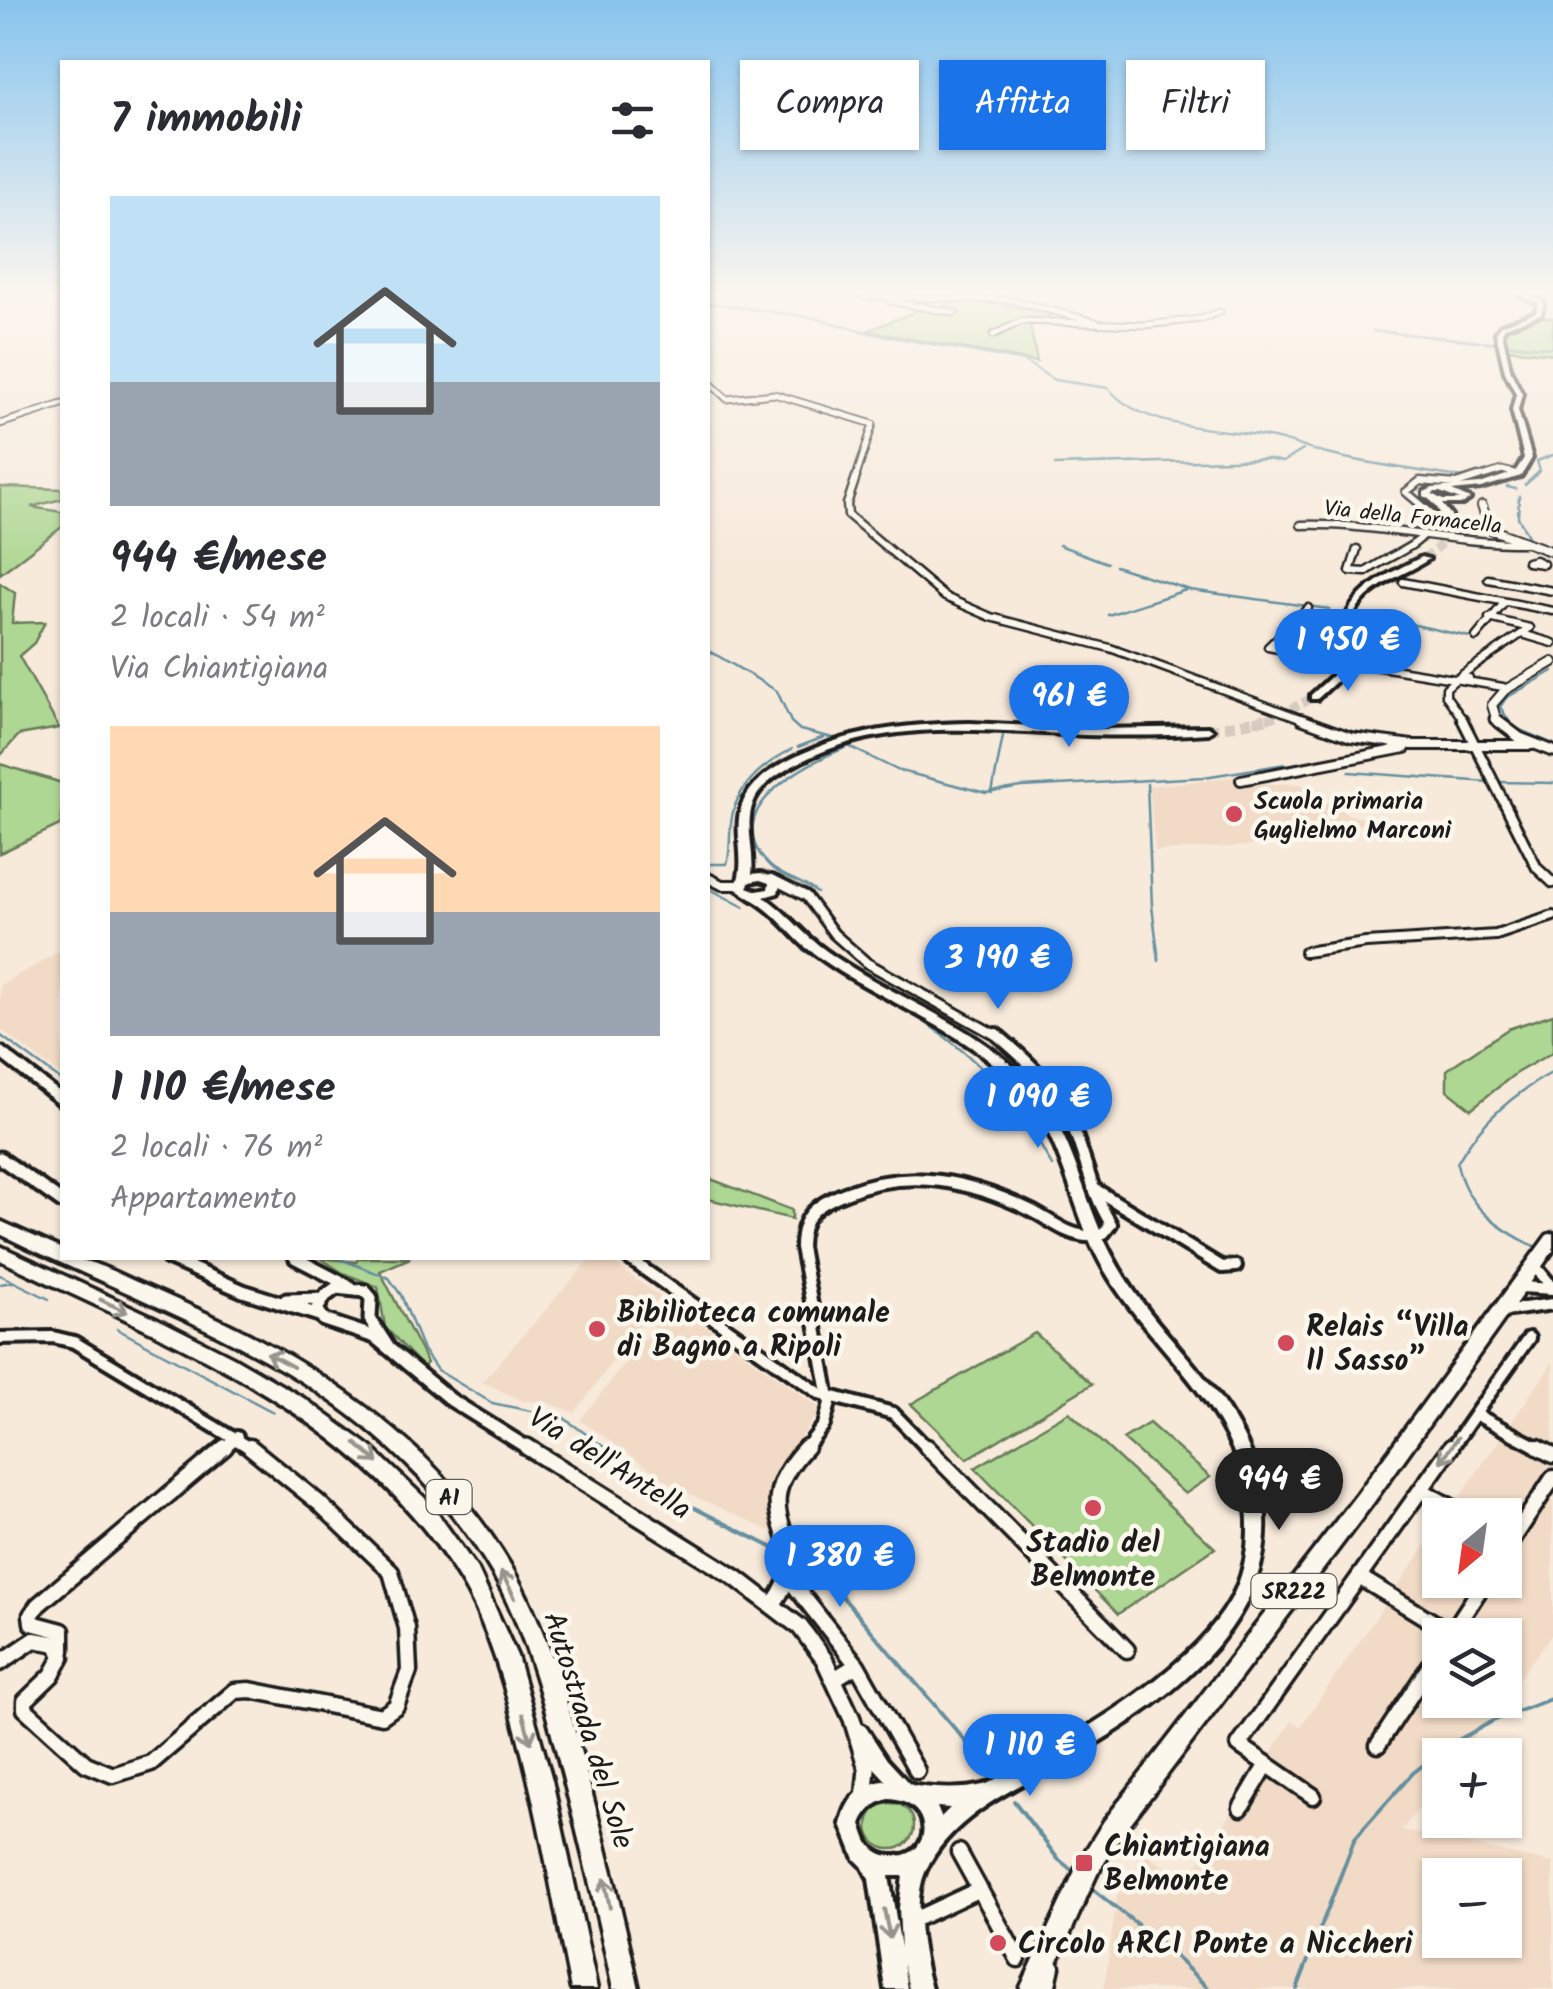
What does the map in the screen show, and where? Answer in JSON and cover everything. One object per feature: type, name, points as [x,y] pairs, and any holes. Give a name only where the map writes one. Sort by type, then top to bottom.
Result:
[{"type":"highway","name":"Autostrada del Sole","points":[[0,1227],[60,1256]]},
{"type":"highway","name":"A1","points":[[0,1252],[189,1340],[254,1376],[351,1440],[411,1496],[450,1545],[505,1652],[530,1735],[584,1989]]},
{"type":"highway","name":"Autostrada del Sole","points":[[69,1260],[294,1368],[385,1432],[454,1503],[490,1551],[516,1598],[549,1680],[604,1877],[626,1989]]},
{"type":"main road","points":[[1429,489],[1481,486],[1518,474],[1528,458],[1515,410],[1519,394],[1515,387]]},
{"type":"main road","points":[[1449,532],[1449,508],[1481,486]]},
{"type":"main road","points":[[1429,489],[1462,500]]},
{"type":"main road","points":[[1429,489],[1428,497],[1447,515]]},
{"type":"main road","points":[[1435,501],[1462,500]]},
{"type":"main road","points":[[1314,698],[1329,686],[1356,603],[1372,588],[1425,559]]},
{"type":"main road","points":[[770,889],[752,895],[743,882],[747,856],[744,817],[748,802],[759,786],[801,757],[852,738],[912,728],[968,726],[1111,732],[1208,730]]},
{"type":"main road","points":[[747,856],[820,953],[946,1024],[1020,1081],[1058,1143],[1088,1226],[1112,1270],[1227,1416],[1246,1456],[1256,1504],[1256,1543],[1238,1602],[1174,1678],[1102,1730],[989,1792],[926,1850],[897,1868],[871,1861]]},
{"type":"main road","points":[[743,882],[770,889]]},
{"type":"main road","name":"SR222","points":[[1032,1989],[1087,1870],[1123,1814],[1364,1500],[1553,1239]]},
{"type":"main road","points":[[864,1798],[884,1789],[953,1799],[989,1792]]},
{"type":"main road","name":"Via dell'Antella","points":[[912,1794],[929,1812],[926,1850]]},
{"type":"main road","name":"Via dell'Antella","points":[[864,1798],[854,1813],[852,1830],[858,1847],[879,1878],[896,1989]]},
{"type":"main road","points":[[920,1989],[909,1922],[912,1881],[926,1850]]},
{"type":"street","points":[[714,387],[727,399],[774,394],[873,424],[847,504],[848,515],[891,555],[952,600],[1000,620],[1110,648],[1219,685],[1350,736],[1412,745],[1532,746],[1553,751]]},
{"type":"street","points":[[0,424],[60,405]]},
{"type":"street","points":[[1422,514],[1431,513],[1406,492],[1429,489],[1425,480],[1465,482],[1502,470],[1518,474]]},
{"type":"street","points":[[1462,500],[1482,506],[1490,529],[1553,552]]},
{"type":"street","name":"Via della Fornacella","points":[[1300,525],[1350,523],[1463,541],[1523,543]]},
{"type":"street","points":[[1357,549],[1350,570],[1366,572],[1386,556],[1418,543],[1424,534]]},
{"type":"street","points":[[1542,565],[1553,568]]},
{"type":"street","points":[[1488,579],[1553,591]]},
{"type":"street","points":[[1403,582],[1553,611]]},
{"type":"street","points":[[1476,636],[1501,602]]},
{"type":"street","points":[[1308,608],[1268,647],[1340,660]]},
{"type":"street","points":[[1489,618],[1530,628],[1460,676],[1507,688]]},
{"type":"street","points":[[1522,634],[1553,643]]},
{"type":"street","points":[[1532,746],[1503,727],[1492,714],[1497,696],[1553,662]]},
{"type":"street","points":[[1356,663],[1507,688]]},
{"type":"street","points":[[1456,679],[1446,688],[1446,696],[1474,734],[1476,746],[1537,868],[1553,883]]},
{"type":"street","points":[[1241,780],[1412,745]]},
{"type":"street","points":[[710,879],[722,885],[743,882]]},
{"type":"street","points":[[770,889],[800,892],[834,934],[867,963],[991,1030],[1039,1071],[1073,1126],[1096,1201],[1111,1224],[1104,1233]]},
{"type":"street","points":[[1305,952],[1366,943],[1496,935],[1553,916]]},
{"type":"street","points":[[0,1052],[60,1098]]},
{"type":"street","points":[[0,1158],[60,1201]]},
{"type":"street","points":[[773,1604],[790,1580],[792,1557],[776,1505],[778,1485],[830,1411],[801,1247],[801,1224],[818,1207],[876,1180],[920,1176],[1007,1200],[1072,1234],[1086,1236]]},
{"type":"street","points":[[1093,1188],[1222,1266],[1236,1266]]},
{"type":"street","name":"Via dell'Antella","points":[[173,1260],[319,1315],[328,1322],[365,1332],[451,1400],[773,1604],[800,1627],[834,1678],[867,1769],[864,1798]]},
{"type":"street","name":"Via dell'Antella","points":[[300,1260],[369,1294],[368,1312],[388,1347]]},
{"type":"street","points":[[631,1260],[829,1397],[893,1412],[1127,1650]]},
{"type":"street","points":[[1536,1264],[1553,1288]]},
{"type":"street","points":[[318,1267],[326,1281],[319,1315]]},
{"type":"street","points":[[266,1298],[322,1298],[350,1286]]},
{"type":"street","points":[[1521,1286],[1553,1288]]},
{"type":"street","points":[[1521,1286],[1535,1299],[1552,1304]]},
{"type":"street","points":[[1503,1311],[1552,1304]]},
{"type":"street","points":[[342,1324],[368,1312]]},
{"type":"street","points":[[0,1338],[53,1337],[74,1342],[236,1437],[319,1503],[391,1572],[400,1591],[408,1656],[404,1698],[394,1711],[382,1716],[250,1690],[235,1691],[186,1740],[150,1762],[116,1776],[95,1770],[25,1709],[25,1702],[52,1676],[65,1634],[32,1622],[31,1615],[236,1437]]},
{"type":"street","points":[[1314,1796],[1240,1745],[1530,1338]]},
{"type":"street","points":[[1475,1414],[1553,1455]]},
{"type":"street","points":[[1522,1522],[1553,1478]]},
{"type":"street","points":[[1421,1490],[1435,1498]]},
{"type":"street","points":[[1360,1576],[1426,1618]]},
{"type":"street","points":[[790,1580],[857,1666],[916,1770]]},
{"type":"street","points":[[0,1663],[39,1638],[51,1639],[62,1651]]},
{"type":"street","points":[[834,1678],[857,1666]]},
{"type":"street","points":[[1378,1746],[1422,1678]]},
{"type":"street","name":"Via dell'Antella","points":[[852,1719],[888,1773],[912,1794]]},
{"type":"street","points":[[1241,1808],[1267,1764]]},
{"type":"street","points":[[959,1852],[1018,1959]]},
{"type":"street","points":[[909,1922],[980,1889]]},
{"type":"street","points":[[1048,1989],[1059,1937]]},
{"type":"shaded area","points":[[1235,777],[1242,784],[1302,784],[1313,795],[1352,816],[1369,819],[1327,842],[1155,851],[1149,786]]},
{"type":"shaded area","points":[[60,951],[60,1074],[0,1029],[0,985]]},
{"type":"shaded area","points":[[589,1260],[610,1260],[660,1297],[575,1413],[546,1402],[523,1401],[482,1382]]},
{"type":"shaded area","points":[[681,1308],[821,1409],[773,1477],[768,1494],[779,1535],[679,1489],[580,1420],[665,1313]]},
{"type":"shaded area","points":[[1553,1362],[1553,1633],[1522,1674],[1522,1618],[1422,1618],[1422,1718],[1489,1718],[1473,1738],[1422,1738],[1422,1804],[1402,1830],[1422,1834],[1422,1838],[1439,1838],[1553,1863],[1553,1989],[1104,1989],[1117,1895],[1147,1854],[1186,1882],[1292,1721],[1301,1726],[1422,1551],[1422,1598],[1522,1598],[1522,1498],[1459,1498]]},
{"type":"green space","points":[[0,487],[60,489],[60,500],[31,507],[60,512],[60,529],[0,574]]},
{"type":"green space","points":[[0,583],[15,593],[12,623],[45,622],[34,643],[19,656],[59,728],[19,735],[0,756]]},
{"type":"green space","points":[[0,764],[60,782],[60,825],[0,853]]},
{"type":"green space","points":[[1553,1014],[1553,1052],[1516,1073],[1471,1109],[1447,1090],[1447,1070],[1455,1064],[1508,1029]]},
{"type":"green space","points":[[710,1179],[792,1210],[792,1219],[710,1199]]},
{"type":"green space","points":[[323,1260],[405,1260],[380,1271],[427,1363],[423,1367],[385,1327],[378,1287]]},
{"type":"green space","points":[[1035,1333],[1092,1384],[967,1459],[911,1404]]},
{"type":"green space","name":"Stadio del Belmonte","points":[[1069,1412],[1215,1548],[1118,1614],[975,1468]]},
{"type":"green space","points":[[1149,1423],[1210,1477],[1185,1494],[1123,1439]]},
{"type":"green space","points":[[891,1803],[907,1810],[914,1826],[907,1842],[891,1849],[875,1842],[868,1826],[875,1810]]},
{"type":"waterway","points":[[1100,387],[1161,420],[1275,438],[1344,458],[1465,478]]},
{"type":"waterway","points":[[1055,465],[1267,459],[1283,462],[1303,450]]},
{"type":"waterway","points":[[1525,485],[1540,471],[1537,461],[1553,455]]},
{"type":"waterway","points":[[1466,484],[1479,481]]},
{"type":"waterway","points":[[1425,486],[1438,486]]},
{"type":"waterway","points":[[1507,487],[1516,489]]},
{"type":"waterway","points":[[1419,488],[1413,492],[1440,515]]},
{"type":"waterway","points":[[1519,496],[1518,517],[1530,540]]},
{"type":"waterway","points":[[1059,545],[1107,563]]},
{"type":"waterway","points":[[1115,566],[1190,590],[1329,609]]},
{"type":"waterway","points":[[1108,615],[1186,590]]},
{"type":"waterway","points":[[1369,615],[1470,637]]},
{"type":"waterway","points":[[710,651],[777,691],[791,722],[800,730],[833,738]]},
{"type":"waterway","points":[[1553,671],[1506,698],[1500,707],[1513,727],[1553,744]]},
{"type":"waterway","points":[[992,792],[1003,736]]},
{"type":"waterway","points":[[798,747],[824,737]]},
{"type":"waterway","points":[[846,745],[897,770],[992,792]]},
{"type":"waterway","points":[[817,893],[770,866],[756,846],[752,826],[759,808],[789,777],[847,747]]},
{"type":"waterway","points":[[710,864],[727,864],[731,823],[744,788],[770,762],[792,749]]},
{"type":"waterway","points":[[992,792],[1204,777],[1286,764]]},
{"type":"waterway","points":[[1349,772],[1489,782]]},
{"type":"waterway","points":[[1499,782],[1553,783]]},
{"type":"waterway","points":[[1147,784],[1152,906],[1159,961]]},
{"type":"waterway","points":[[710,889],[744,907]]},
{"type":"waterway","points":[[803,950],[869,988]]},
{"type":"waterway","points":[[889,999],[941,1033],[983,1070],[1020,1113],[1052,1166]]},
{"type":"waterway","points":[[0,1035],[60,1080]]},
{"type":"waterway","points":[[1538,1248],[1486,1215],[1468,1192],[1457,1163],[1498,1111],[1553,1072]]},
{"type":"waterway","points":[[343,1260],[389,1278],[401,1295],[423,1350],[437,1370],[492,1403],[564,1418],[608,1450]]},
{"type":"waterway","points":[[0,1275],[49,1299]]},
{"type":"waterway","points":[[0,1284],[13,1282]]},
{"type":"waterway","points":[[117,1329],[273,1412]]},
{"type":"waterway","points":[[604,1447],[675,1498],[781,1552]]},
{"type":"waterway","points":[[797,1561],[817,1572],[840,1594],[990,1770]]},
{"type":"waterway","points":[[1297,1989],[1355,1838],[1413,1773],[1449,1745],[1493,1721],[1553,1698]]},
{"type":"waterway","points":[[1014,1801],[1058,1859],[1074,1872]]},
{"type":"waterway","points":[[1091,1888],[1162,1944],[1209,1989]]},
{"type":"tunnel","points":[[1425,559],[1447,539],[1449,532]]},
{"type":"tunnel","points":[[1254,721],[1274,717],[1314,697]]},
{"type":"tunnel","points":[[1208,730],[1266,719]]},
{"type":"place","name":"Scuola primaria Guglielmo Marconi","points":[[1234,814]]},
{"type":"place","name":"Bibilioteca comunale di Bagno a Ripoli","points":[[597,1329]]},
{"type":"place","name":"Relais “Villa Il Sasso”","points":[[1286,1343]]},
{"type":"place","name":"Stadio del Belmonte","points":[[1093,1508]]},
{"type":"place","name":"Chiantigiana Belmonte","points":[[1084,1863]]},
{"type":"place","name":"Circolo ARCI Ponte a Niccheri","points":[[998,1943]]}]
